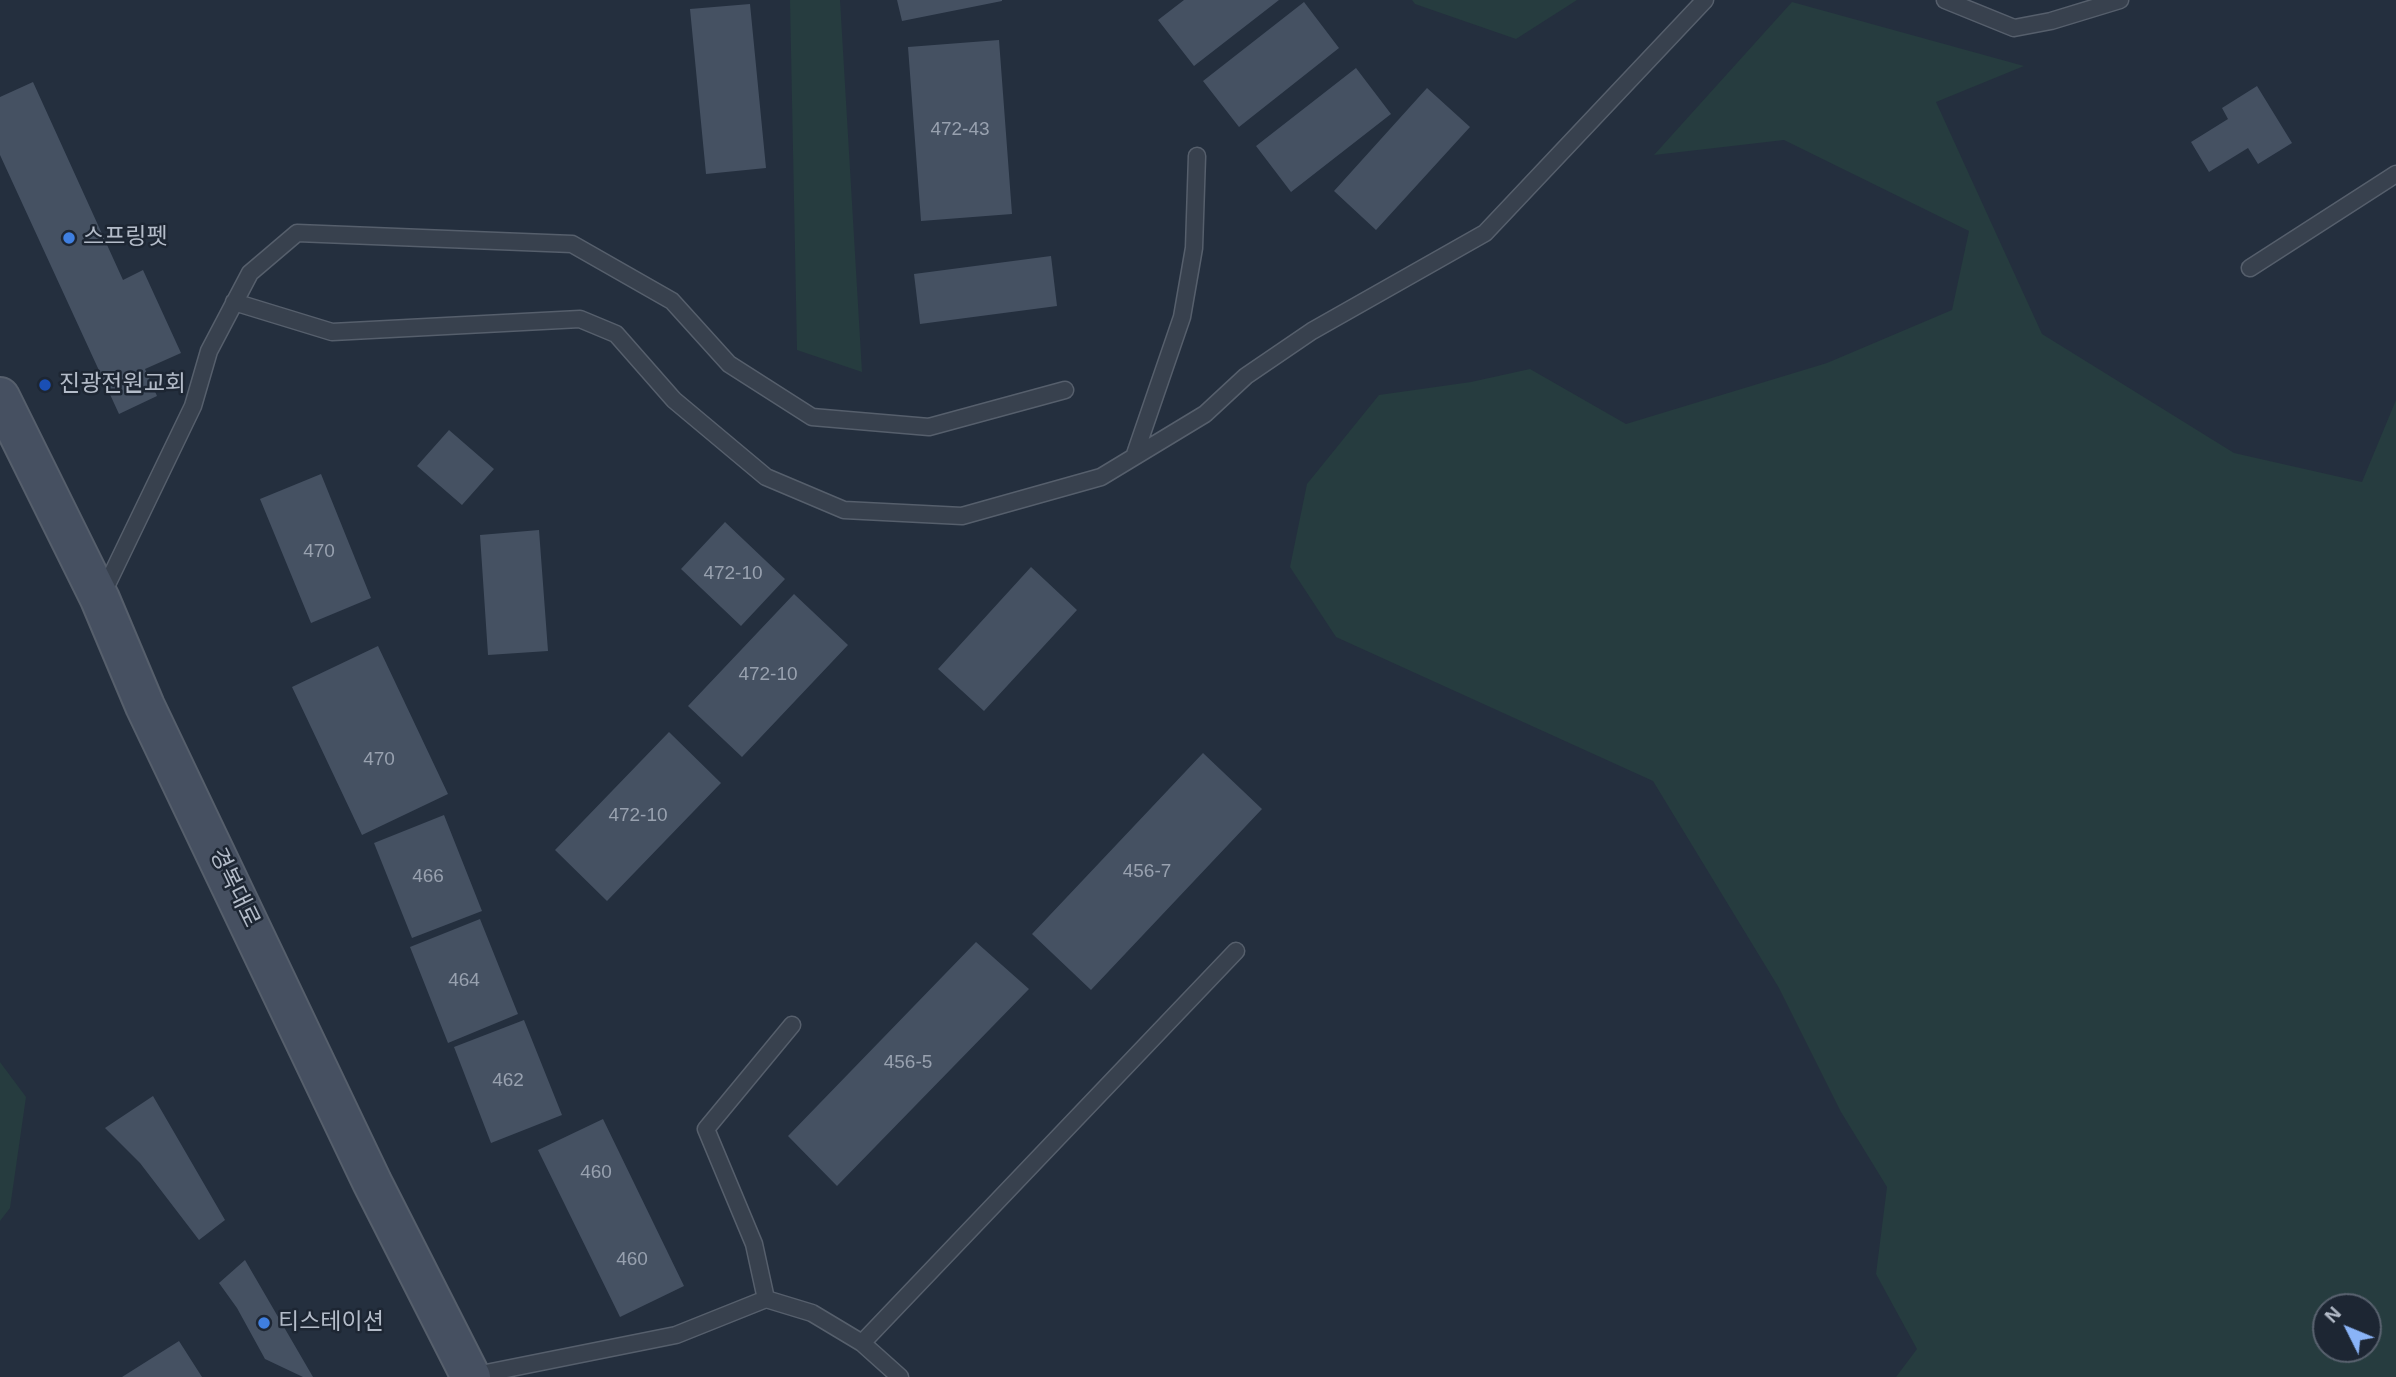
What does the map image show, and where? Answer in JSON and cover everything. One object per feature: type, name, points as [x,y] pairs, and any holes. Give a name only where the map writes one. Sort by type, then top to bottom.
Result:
[{"type":"street","name":"경복대로","points":[[0,397],[100,599],[145,705],[372,1182],[471,1377]]},
{"type":"lane","points":[[234,302],[332,332],[580,319],[616,334],[674,400],[766,477],[844,510],[962,516],[1101,477],[1205,414],[1246,376],[1312,331],[1485,233],[1705,0]]},
{"type":"lane","points":[[1945,0],[2014,28],[2051,21],[2120,0]]},
{"type":"lane","points":[[1134,457],[1182,317],[1194,248],[1197,156]]},
{"type":"lane","points":[[2250,268],[2396,174]]},
{"type":"lane","points":[[100,599],[193,406],[209,351],[234,302],[250,273],[297,233],[572,244],[672,301],[729,364],[812,417],[929,427],[1065,390]]},
{"type":"lane","points":[[862,1343],[1236,951]]},
{"type":"lane","points":[[766,1298],[754,1244],[706,1129],[792,1025]]},
{"type":"lane","points":[[471,1377],[676,1335],[766,1298],[813,1313],[862,1343],[900,1377]]},
{"type":"green space","points":[[790,0],[840,0],[862,372],[797,350]]},
{"type":"green space","points":[[1412,0],[1577,0],[1516,39],[1415,4]]},
{"type":"green space","points":[[1792,2],[2024,66],[1936,102],[2042,334],[2234,453],[2362,482],[2396,400],[2396,1377],[1896,1377],[1917,1349],[1876,1274],[1887,1187],[1841,1112],[1779,988],[1653,781],[1336,637],[1290,567],[1307,484],[1379,395],[1471,382],[1530,369],[1626,424],[1827,363],[1952,310],[1969,231],[1784,140],[1654,155]]},
{"type":"green space","points":[[0,1062],[26,1097],[10,1208],[0,1221]]},
{"type":"building","points":[[897,0],[1002,0],[1002,1],[902,21]]},
{"type":"building","points":[[1184,0],[1279,0],[1194,66],[1158,20]]},
{"type":"building","points":[[1304,2],[1339,48],[1239,127],[1203,81]]},
{"type":"building","points":[[750,4],[766,168],[706,174],[690,9]]},
{"type":"building","points":[[999,40],[1012,214],[921,221],[908,47]]},
{"type":"building","points":[[1356,68],[1391,114],[1291,192],[1256,146]]},
{"type":"building","points":[[33,82],[123,280],[143,270],[181,353],[145,369],[157,396],[119,414],[0,155],[0,97]]},
{"type":"building","points":[[2257,86],[2292,143],[2258,164],[2248,148],[2209,172],[2191,142],[2228,119],[2222,108]]},
{"type":"building","points":[[1427,88],[1470,127],[1376,230],[1334,191]]},
{"type":"building","points":[[1051,256],[1057,306],[920,324],[914,274]]},
{"type":"building","points":[[449,430],[494,469],[462,505],[417,466]]},
{"type":"building","points":[[321,474],[371,598],[311,623],[260,499]]},
{"type":"building","points":[[725,522],[785,579],[741,626],[681,569]]},
{"type":"building","points":[[539,530],[548,651],[488,655],[480,535]]},
{"type":"building","points":[[1031,567],[1077,610],[984,711],[938,669]]},
{"type":"building","points":[[794,594],[848,645],[742,757],[688,706]]},
{"type":"building","points":[[378,646],[448,794],[362,835],[292,687]]},
{"type":"building","points":[[669,732],[721,783],[607,901],[555,850]]},
{"type":"building","points":[[1203,753],[1262,809],[1091,990],[1032,934]]},
{"type":"building","points":[[444,815],[482,911],[412,938],[374,843]]},
{"type":"building","points":[[480,919],[518,1014],[448,1043],[410,947]]},
{"type":"building","points":[[976,942],[1029,989],[837,1186],[788,1136]]},
{"type":"building","points":[[524,1020],[562,1115],[491,1143],[454,1047]]},
{"type":"building","points":[[153,1096],[225,1220],[199,1240],[140,1163],[105,1128]]},
{"type":"building","points":[[603,1119],[684,1286],[620,1317],[538,1150]]},
{"type":"building","points":[[245,1260],[313,1377],[303,1377],[265,1359],[237,1308],[219,1283]]},
{"type":"building","points":[[179,1341],[202,1377],[122,1377]]},
{"type":"place","name":"스프링펫","points":[[69,238]]},
{"type":"place","name":"진광전원교회","points":[[45,385]]},
{"type":"place","name":"티스테이션","points":[[264,1323]]}]
